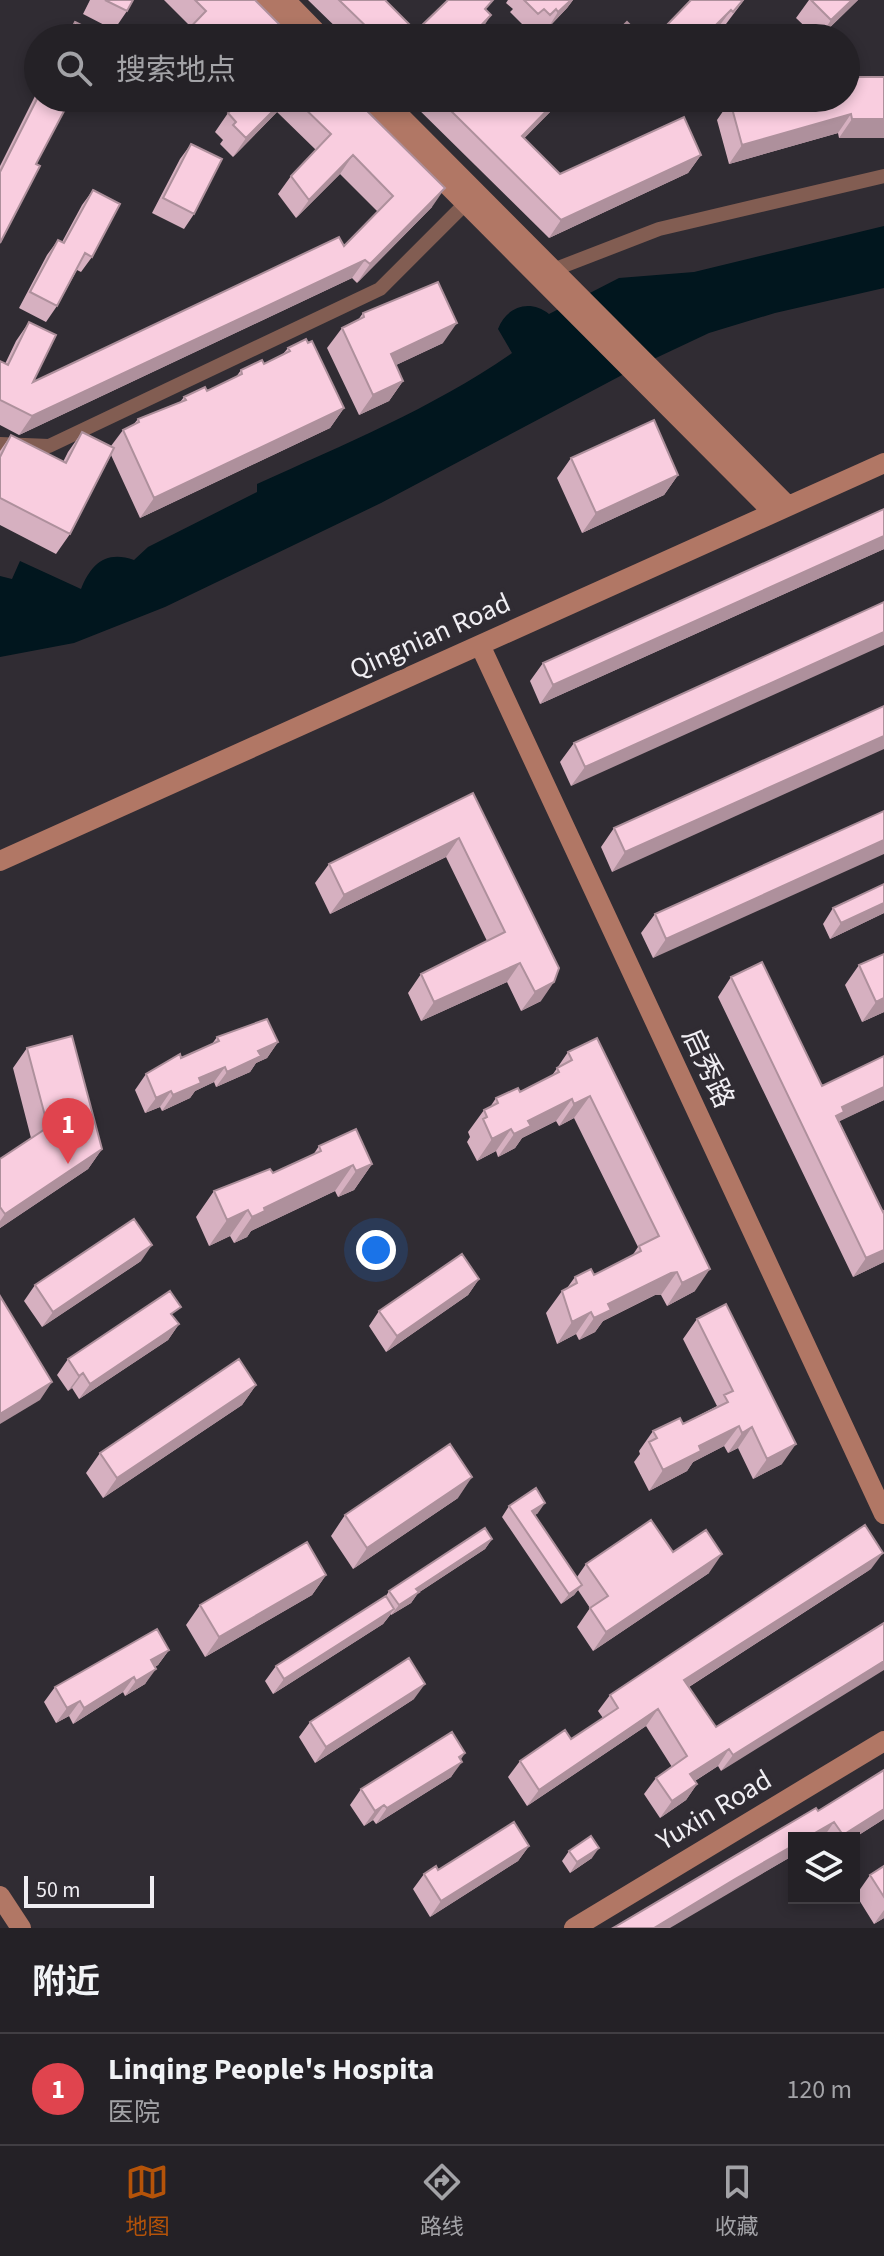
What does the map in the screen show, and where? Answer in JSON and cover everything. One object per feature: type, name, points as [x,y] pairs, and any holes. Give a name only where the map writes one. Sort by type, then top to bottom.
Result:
[{"type":"street","points":[[264,0],[287,24]]},
{"type":"street","points":[[285,0],[308,24]]},
{"type":"street","points":[[375,112],[466,203],[557,281]]},
{"type":"street","points":[[395,112],[780,509]]},
{"type":"street","points":[[557,281],[659,229],[884,176]]},
{"type":"street","points":[[0,444],[49,446],[380,289],[466,203]]},
{"type":"street","name":"Qingnian Road","points":[[0,861],[425,667],[884,463]]},
{"type":"street","name":"启秀路","points":[[480,645],[884,1514]]},
{"type":"street","name":"Yuxin Road","points":[[574,1928],[884,1741]]},
{"type":"street","points":[[0,1896],[21,1928]]},
{"type":"water","points":[[884,226],[884,288],[775,313],[709,333],[641,365],[381,503],[165,607],[74,643],[0,657],[0,576],[12,579],[20,561],[81,589],[101,561],[115,557],[134,560],[148,547],[257,492],[257,484],[388,424],[482,373],[512,353],[498,329],[513,310],[527,306],[549,314],[619,278],[694,272]]},
{"type":"building","points":[[105,0],[133,0],[127,11]]},
{"type":"building","points":[[195,0],[255,0],[279,24],[193,24],[206,11]]},
{"type":"building","points":[[339,0],[385,0],[409,24],[364,24]]},
{"type":"building","points":[[448,0],[493,0],[485,9],[491,15],[482,24],[423,24]]},
{"type":"building","points":[[524,0],[571,0],[550,15],[544,9],[538,14]]},
{"type":"building","points":[[691,0],[743,0],[717,24],[668,24]]},
{"type":"building","points":[[811,0],[852,0],[831,20]]},
{"type":"building","points":[[860,77],[884,77],[884,119],[852,119],[851,114],[742,145],[733,112],[860,112]]},
{"type":"building","points":[[30,112],[64,112],[0,243],[0,172]]},
{"type":"building","points":[[272,112],[246,138],[233,125],[236,122],[228,113]]},
{"type":"building","points":[[308,112],[368,112],[445,188],[370,264],[365,260],[32,416],[0,400],[0,361],[8,365],[29,322],[56,335],[33,382],[339,237],[344,246],[393,196],[353,155],[309,200],[291,176],[331,134]]},
{"type":"building","points":[[452,112],[545,112],[522,136],[560,174],[684,117],[701,155],[561,220]]},
{"type":"building","points":[[191,144],[222,159],[194,214],[163,198]]},
{"type":"building","points":[[93,190],[120,204],[92,257],[85,253],[57,306],[30,292],[58,240],[64,243]]},
{"type":"building","points":[[438,282],[457,323],[391,354],[403,381],[373,395],[342,328],[364,317],[363,313]]},
{"type":"building","points":[[306,339],[308,343],[312,341],[344,408],[154,498],[123,430],[139,422],[138,419],[186,400],[184,397],[205,387],[207,391],[242,374],[241,370],[262,360],[264,364]]},
{"type":"building","points":[[654,420],[678,475],[596,513],[571,458]]},
{"type":"building","points":[[82,432],[114,448],[70,534],[0,498],[0,457],[11,435],[66,463]]},
{"type":"building","points":[[884,509],[884,536],[553,685],[543,663]]},
{"type":"building","points":[[884,602],[884,632],[585,767],[574,743]]},
{"type":"building","points":[[884,706],[884,736],[625,852],[614,828]]},
{"type":"building","points":[[473,793],[559,968],[554,982],[535,992],[520,963],[434,1002],[421,974],[505,932],[459,838],[344,895],[329,864]]},
{"type":"building","points":[[884,811],[884,840],[666,939],[655,914]]},
{"type":"building","points":[[884,884],[884,903],[841,923],[833,908]]},
{"type":"building","points":[[884,954],[884,998],[876,1002],[859,965]]},
{"type":"building","points":[[762,962],[822,1086],[884,1056],[884,1087],[842,1107],[844,1112],[836,1116],[884,1211],[884,1250],[866,1258],[731,977]]},
{"type":"building","points":[[267,1019],[278,1042],[258,1051],[261,1056],[227,1072],[225,1067],[199,1078],[201,1083],[173,1095],[171,1091],[156,1098],[146,1074],[180,1054],[181,1058],[219,1041],[217,1037]]},
{"type":"building","points":[[72,1036],[102,1149],[5,1214],[0,1207],[0,1159],[48,1127],[27,1048]]},
{"type":"building","points":[[597,1038],[710,1269],[682,1283],[677,1272],[671,1273],[608,1304],[611,1310],[594,1318],[591,1312],[572,1322],[562,1291],[577,1283],[575,1277],[591,1269],[594,1275],[641,1251],[639,1246],[659,1236],[590,1096],[574,1104],[572,1099],[528,1121],[531,1126],[514,1134],[511,1129],[492,1139],[483,1119],[487,1117],[484,1110],[498,1103],[496,1098],[518,1088],[520,1092],[559,1072],[557,1068],[572,1060],[568,1052]]},
{"type":"building","points":[[356,1129],[372,1164],[356,1171],[353,1165],[264,1208],[265,1211],[252,1217],[248,1210],[227,1220],[214,1191],[270,1169],[273,1173],[321,1151],[319,1146]]},
{"type":"building","points":[[134,1219],[152,1245],[53,1312],[35,1285]]},
{"type":"building","points":[[462,1254],[479,1279],[397,1336],[379,1311]]},
{"type":"building","points":[[170,1291],[181,1307],[171,1314],[179,1324],[90,1384],[83,1373],[79,1376],[68,1359]]},
{"type":"building","points":[[0,1296],[52,1382],[0,1414]]},
{"type":"building","points":[[726,1304],[796,1444],[767,1459],[752,1427],[742,1433],[739,1426],[699,1446],[701,1451],[663,1470],[649,1442],[657,1438],[653,1431],[680,1418],[683,1424],[728,1402],[724,1395],[733,1391],[697,1319]]},
{"type":"building","points":[[239,1359],[256,1385],[117,1478],[100,1453]]},
{"type":"building","points":[[450,1444],[472,1477],[367,1548],[345,1515]]},
{"type":"building","points":[[536,1488],[545,1503],[532,1511],[582,1585],[569,1594],[509,1506]]},
{"type":"building","points":[[651,1520],[673,1552],[706,1530],[722,1554],[606,1632],[590,1608],[608,1596],[586,1564]]},
{"type":"building","points":[[865,1525],[883,1553],[684,1680],[716,1727],[884,1623],[884,1661],[733,1755],[729,1749],[690,1774],[697,1784],[672,1801],[656,1778],[687,1756],[658,1709],[539,1790],[520,1761],[565,1730],[571,1739],[618,1708],[610,1695]]},
{"type":"building","points":[[485,1528],[492,1539],[416,1589],[419,1592],[399,1605],[389,1591]]},
{"type":"building","points":[[307,1542],[326,1575],[219,1637],[200,1605]]},
{"type":"building","points":[[386,1596],[394,1609],[284,1679],[276,1666]]},
{"type":"building","points":[[157,1629],[169,1650],[151,1660],[156,1669],[136,1681],[134,1677],[84,1708],[80,1701],[67,1708],[55,1687]]},
{"type":"building","points":[[409,1658],[425,1684],[326,1747],[310,1722]]},
{"type":"building","points":[[452,1732],[465,1753],[459,1757],[462,1762],[387,1808],[384,1805],[375,1811],[361,1789]]},
{"type":"building","points":[[884,1770],[884,1809],[848,1832],[841,1832],[834,1822],[816,1832],[788,1832],[788,1848],[654,1928],[613,1928],[816,1808],[818,1811]]},
{"type":"building","points":[[514,1822],[529,1846],[441,1901],[424,1874],[436,1866],[438,1870]]},
{"type":"building","points":[[591,1836],[599,1848],[577,1862],[569,1851]]},
{"type":"building","points":[[884,1866],[884,1897],[870,1875]]},
{"type":"place","name":"Linqing People's Hospita","points":[[68,1164]]}]
